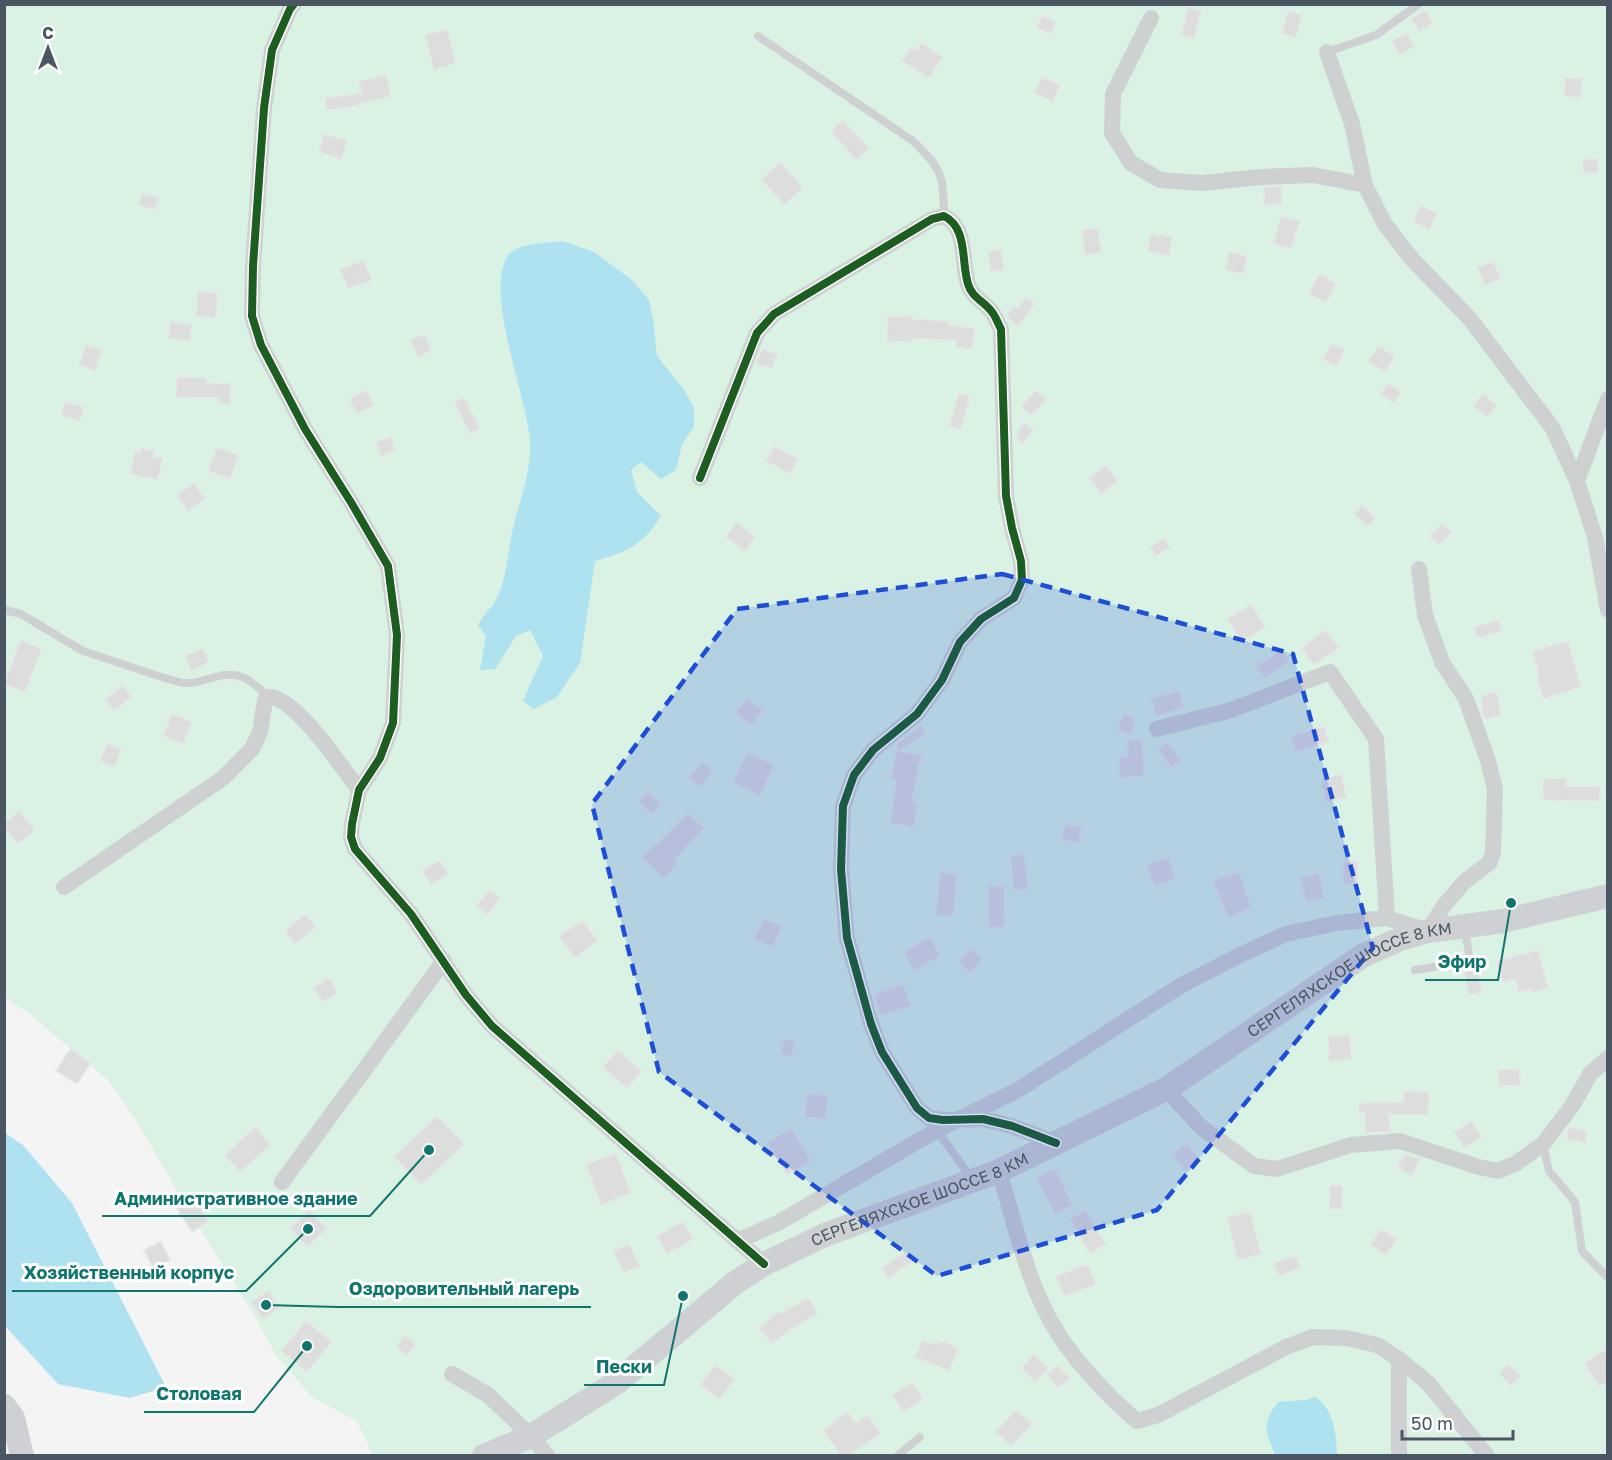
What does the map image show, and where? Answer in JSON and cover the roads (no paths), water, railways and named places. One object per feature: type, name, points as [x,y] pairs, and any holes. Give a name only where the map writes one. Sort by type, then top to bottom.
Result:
[{"type":"main road","name":"СЕРГЕЛЯХСКОЕ ШОССЕ 8 КМ","points":[[484,1455],[531,1436],[616,1383],[736,1282],[764,1264],[827,1234],[999,1171],[1166,1089],[1364,955],[1400,939],[1428,931],[1503,921],[1608,896]]},
{"type":"main road","points":[[4,1406],[13,1418],[22,1455]]},
{"type":"street","points":[[294,4],[272,50],[264,108],[252,316],[261,345],[305,429],[388,567],[397,635],[393,723],[380,758],[359,790],[351,837],[355,849],[411,914],[466,995],[492,1026],[764,1264]]},
{"type":"street","points":[[1151,18],[1113,94],[1112,133],[1131,163],[1160,180],[1203,183],[1260,177],[1313,175],[1365,185]]},
{"type":"street","points":[[1327,52],[1352,123],[1365,185],[1384,223],[1412,259],[1469,318],[1552,427],[1577,481],[1594,537],[1608,610]]},
{"type":"street","points":[[700,478],[757,333],[774,314],[932,219],[944,216],[953,221],[958,229],[968,284],[973,296],[992,312],[1001,329],[1006,496],[1021,561],[1022,580],[1014,598],[981,619],[960,642],[942,680],[917,714],[873,750],[854,775],[843,806],[841,869],[848,938],[859,986],[882,1053],[917,1108],[929,1118],[983,1119],[1011,1126],[1056,1143]]},
{"type":"street","points":[[1577,481],[1608,399]]},
{"type":"street","points":[[737,1241],[778,1223],[937,1130],[1018,1090],[1180,986],[1239,955],[1286,934],[1337,923],[1387,918],[1428,931],[1443,907],[1463,883],[1490,862],[1493,852],[1495,789],[1488,761],[1466,699],[1442,662],[1425,615],[1419,569]]},
{"type":"street","points":[[1157,729],[1231,710],[1330,672],[1376,739],[1387,918]]},
{"type":"street","points":[[64,887],[223,778],[252,749],[260,732],[265,700],[270,697],[280,700],[320,735],[359,790]]},
{"type":"street","points":[[282,1182],[444,961]]},
{"type":"street","points":[[1166,1089],[1201,1127],[1254,1166],[1277,1169],[1351,1145],[1400,1141],[1498,1171],[1515,1164],[1543,1144],[1572,1106],[1590,1074],[1608,1058]]},
{"type":"street","points":[[999,1171],[1026,1264],[1050,1320],[1087,1371],[1114,1402],[1137,1421],[1158,1415],[1286,1347],[1313,1337],[1345,1338],[1377,1345],[1399,1359],[1429,1384],[1487,1455]]},
{"type":"street","points":[[1399,1359],[1399,1455]]},
{"type":"street","points":[[452,1374],[488,1395],[531,1436],[547,1455]]},
{"type":"lane","points":[[1327,52],[1376,35],[1419,4]]},
{"type":"lane","points":[[758,36],[913,141],[926,153],[933,160],[943,180],[944,216]]},
{"type":"lane","points":[[4,610],[21,614],[82,651],[161,677],[183,683],[193,683],[224,675],[236,675],[247,679],[270,697]]},
{"type":"lane","points":[[1415,970],[1470,961],[1465,925]]},
{"type":"lane","points":[[937,1130],[973,1181]]},
{"type":"lane","points":[[1543,1144],[1550,1171],[1575,1202],[1582,1251],[1608,1278]]},
{"type":"lane","points":[[897,1455],[920,1437]]},
{"type":"water","points":[[562,241],[594,252],[632,280],[649,300],[657,356],[685,391],[694,408],[694,427],[682,444],[676,470],[661,479],[641,462],[631,470],[637,492],[661,516],[647,534],[633,546],[595,561],[580,663],[557,697],[534,709],[523,701],[543,656],[530,630],[516,636],[495,669],[480,670],[486,636],[478,625],[494,603],[502,586],[530,452],[527,420],[504,320],[501,295],[502,274],[507,257],[511,252],[524,246]]},
{"type":"water","points":[[5,1133],[23,1145],[72,1203],[166,1387],[130,1398],[58,1384],[5,1326]]},
{"type":"water","points":[[1315,1397],[1330,1415],[1335,1431],[1337,1455],[1275,1455],[1269,1440],[1267,1422],[1278,1402]]},
{"type":"place","name":"Эфир","points":[[1511,903]]},
{"type":"place","name":"Административное здание","points":[[429,1150]]},
{"type":"place","name":"Хозяйственный корпус","points":[[308,1229]]},
{"type":"place","name":"Пески","points":[[683,1296]]},
{"type":"place","name":"Оздоровительный лагерь","points":[[266,1305]]},
{"type":"place","name":"Столовая","points":[[307,1346]]}]
